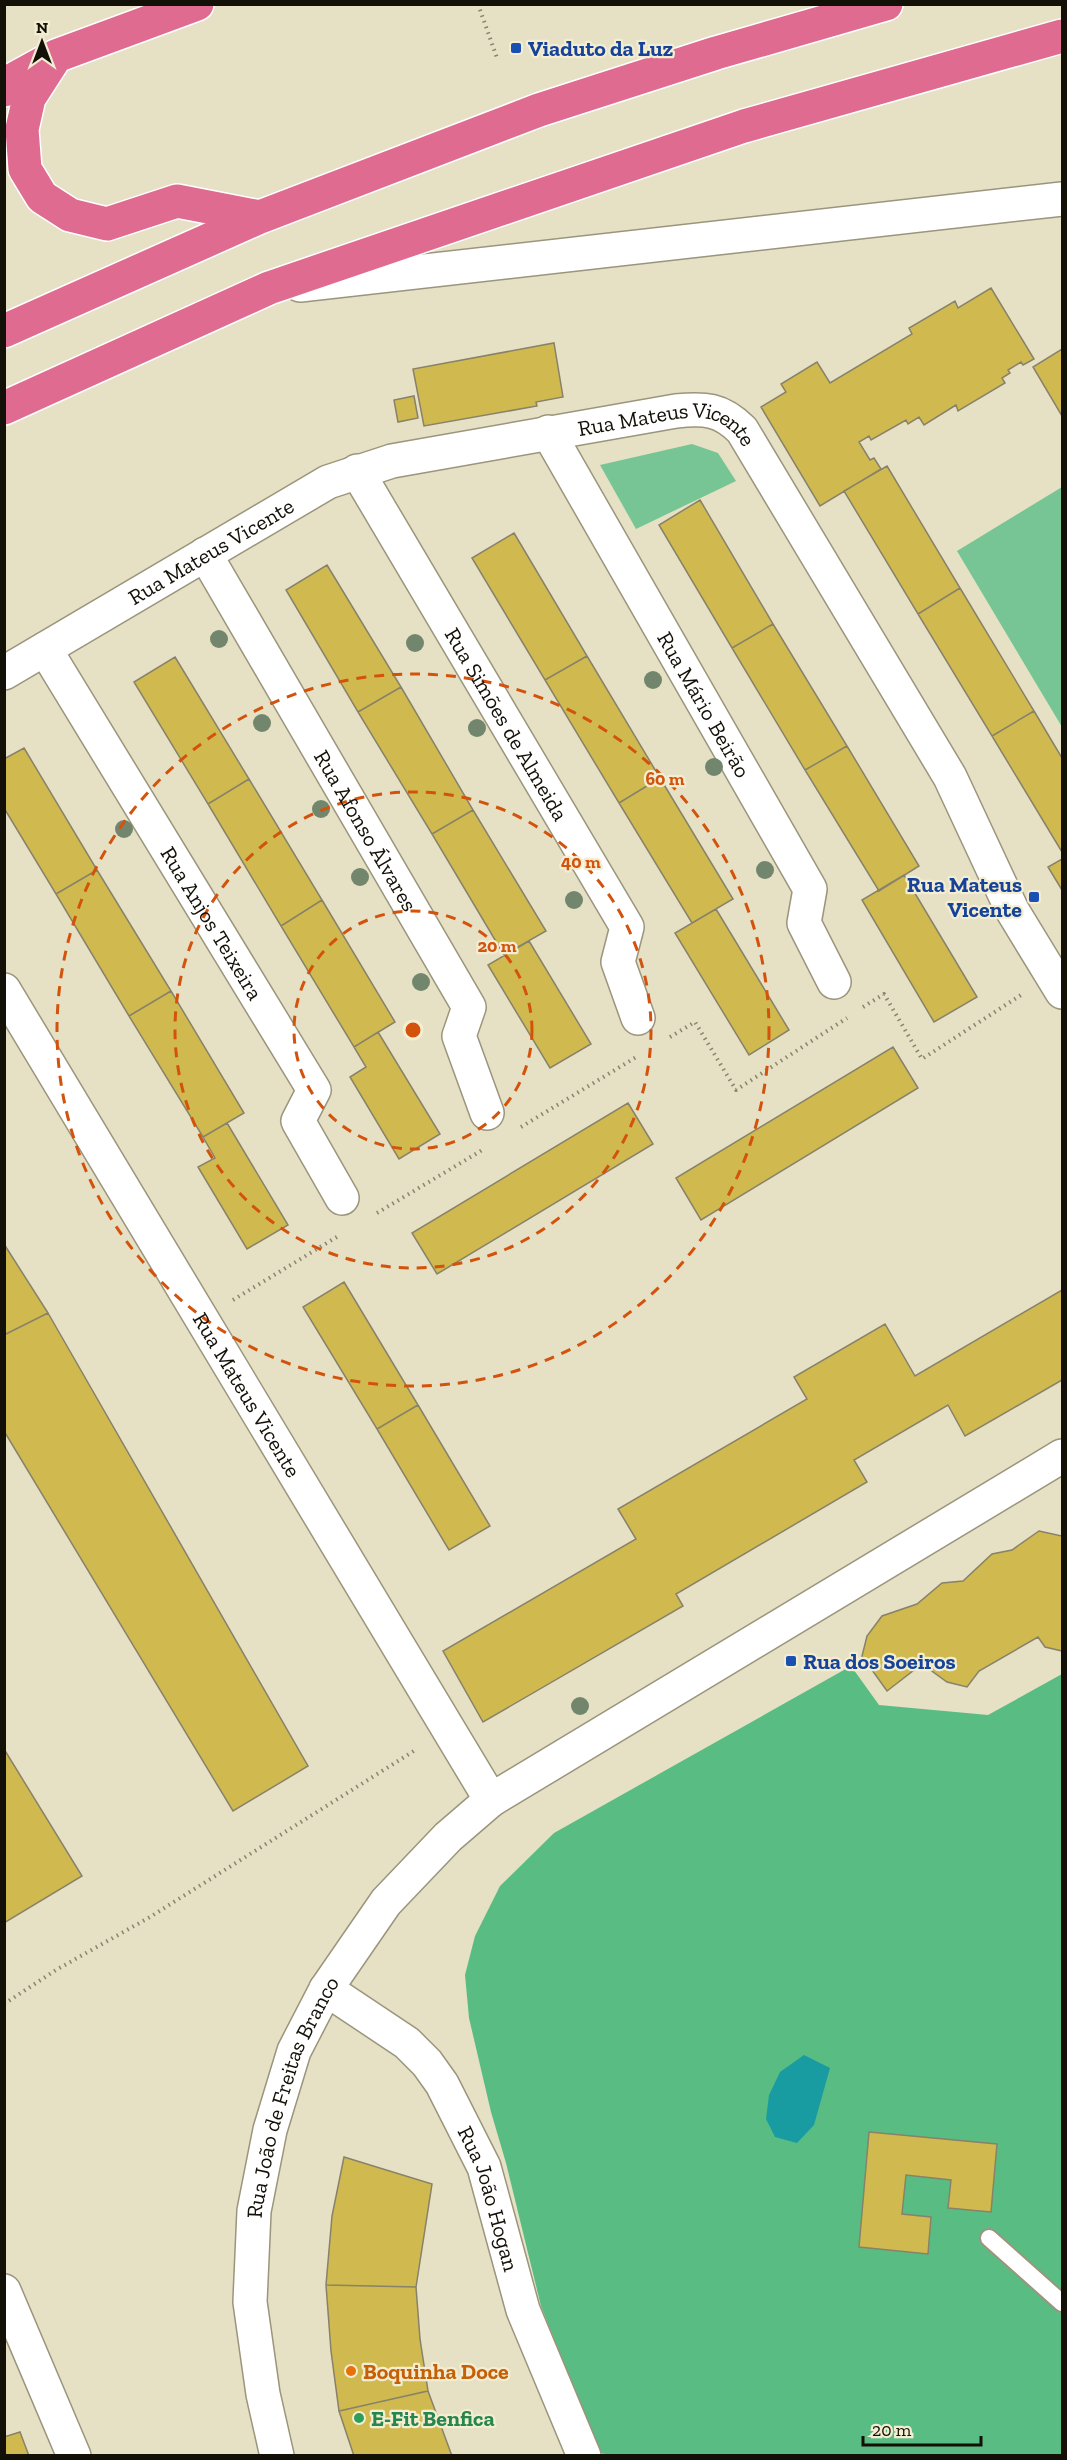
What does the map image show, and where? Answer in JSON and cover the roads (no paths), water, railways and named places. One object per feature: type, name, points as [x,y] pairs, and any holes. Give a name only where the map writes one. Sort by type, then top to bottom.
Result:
[{"type":"highway","points":[[4,90],[14,79],[56,56],[198,4]]},
{"type":"highway","points":[[4,331],[260,217],[538,110],[885,4]]},
{"type":"highway","points":[[4,408],[269,288],[744,126],[1062,36]]},
{"type":"highway","points":[[56,56],[29,98],[22,129],[25,169],[42,196],[70,215],[107,224],[177,201],[260,217]]},
{"type":"street","points":[[269,288],[1062,199]]},
{"type":"street","name":"Rua Mateus Vicente","points":[[4,673],[328,482],[357,471],[393,461],[548,432],[695,409],[715,411],[730,419],[742,430],[950,777],[1012,910],[1062,992]]},
{"type":"street","name":"Rua Mário Beirão","points":[[548,432],[810,889],[804,923],[834,982]]},
{"type":"street","name":"Rua Simões de Almeida","points":[[357,471],[627,927],[618,962],[638,1018]]},
{"type":"street","name":"Rua Afonso Álvares","points":[[205,554],[469,1007],[459,1036],[498,1129]]},
{"type":"street","name":"Rua Anjos Teixeira","points":[[45,649],[314,1090],[298,1121],[342,1198]]},
{"type":"street","name":"Rua Mateus Vicente","points":[[4,990],[490,1800]]},
{"type":"street","points":[[490,1800],[1062,1456]]},
{"type":"street","name":"Rua João de Freitas Branco","points":[[277,2456],[263,2394],[250,2302],[254,2211],[270,2130],[294,2051],[326,1989],[386,1902],[448,1837],[490,1800]]},
{"type":"street","name":"Rua João Hogan","points":[[326,1989],[407,2043],[427,2063],[442,2084],[484,2167],[523,2310],[584,2456]]},
{"type":"street","points":[[4,2291],[74,2456]]},
{"type":"lane","points":[[989,2238],[1062,2303]]},
{"type":"water","points":[[804,2055],[830,2068],[814,2125],[797,2143],[775,2137],[766,2119],[769,2095],[780,2072]]},
{"type":"place","name":"Viaduto da Luz","points":[[516,48]]},
{"type":"place","name":"Rua Mateus Vicente","points":[[1034,897]]},
{"type":"place","name":"Rua dos Soeiros","points":[[791,1661]]},
{"type":"place","name":"Boquinha Doce","points":[[351,2371]]},
{"type":"place","name":"E-Fit Benfica","points":[[359,2418]]}]
